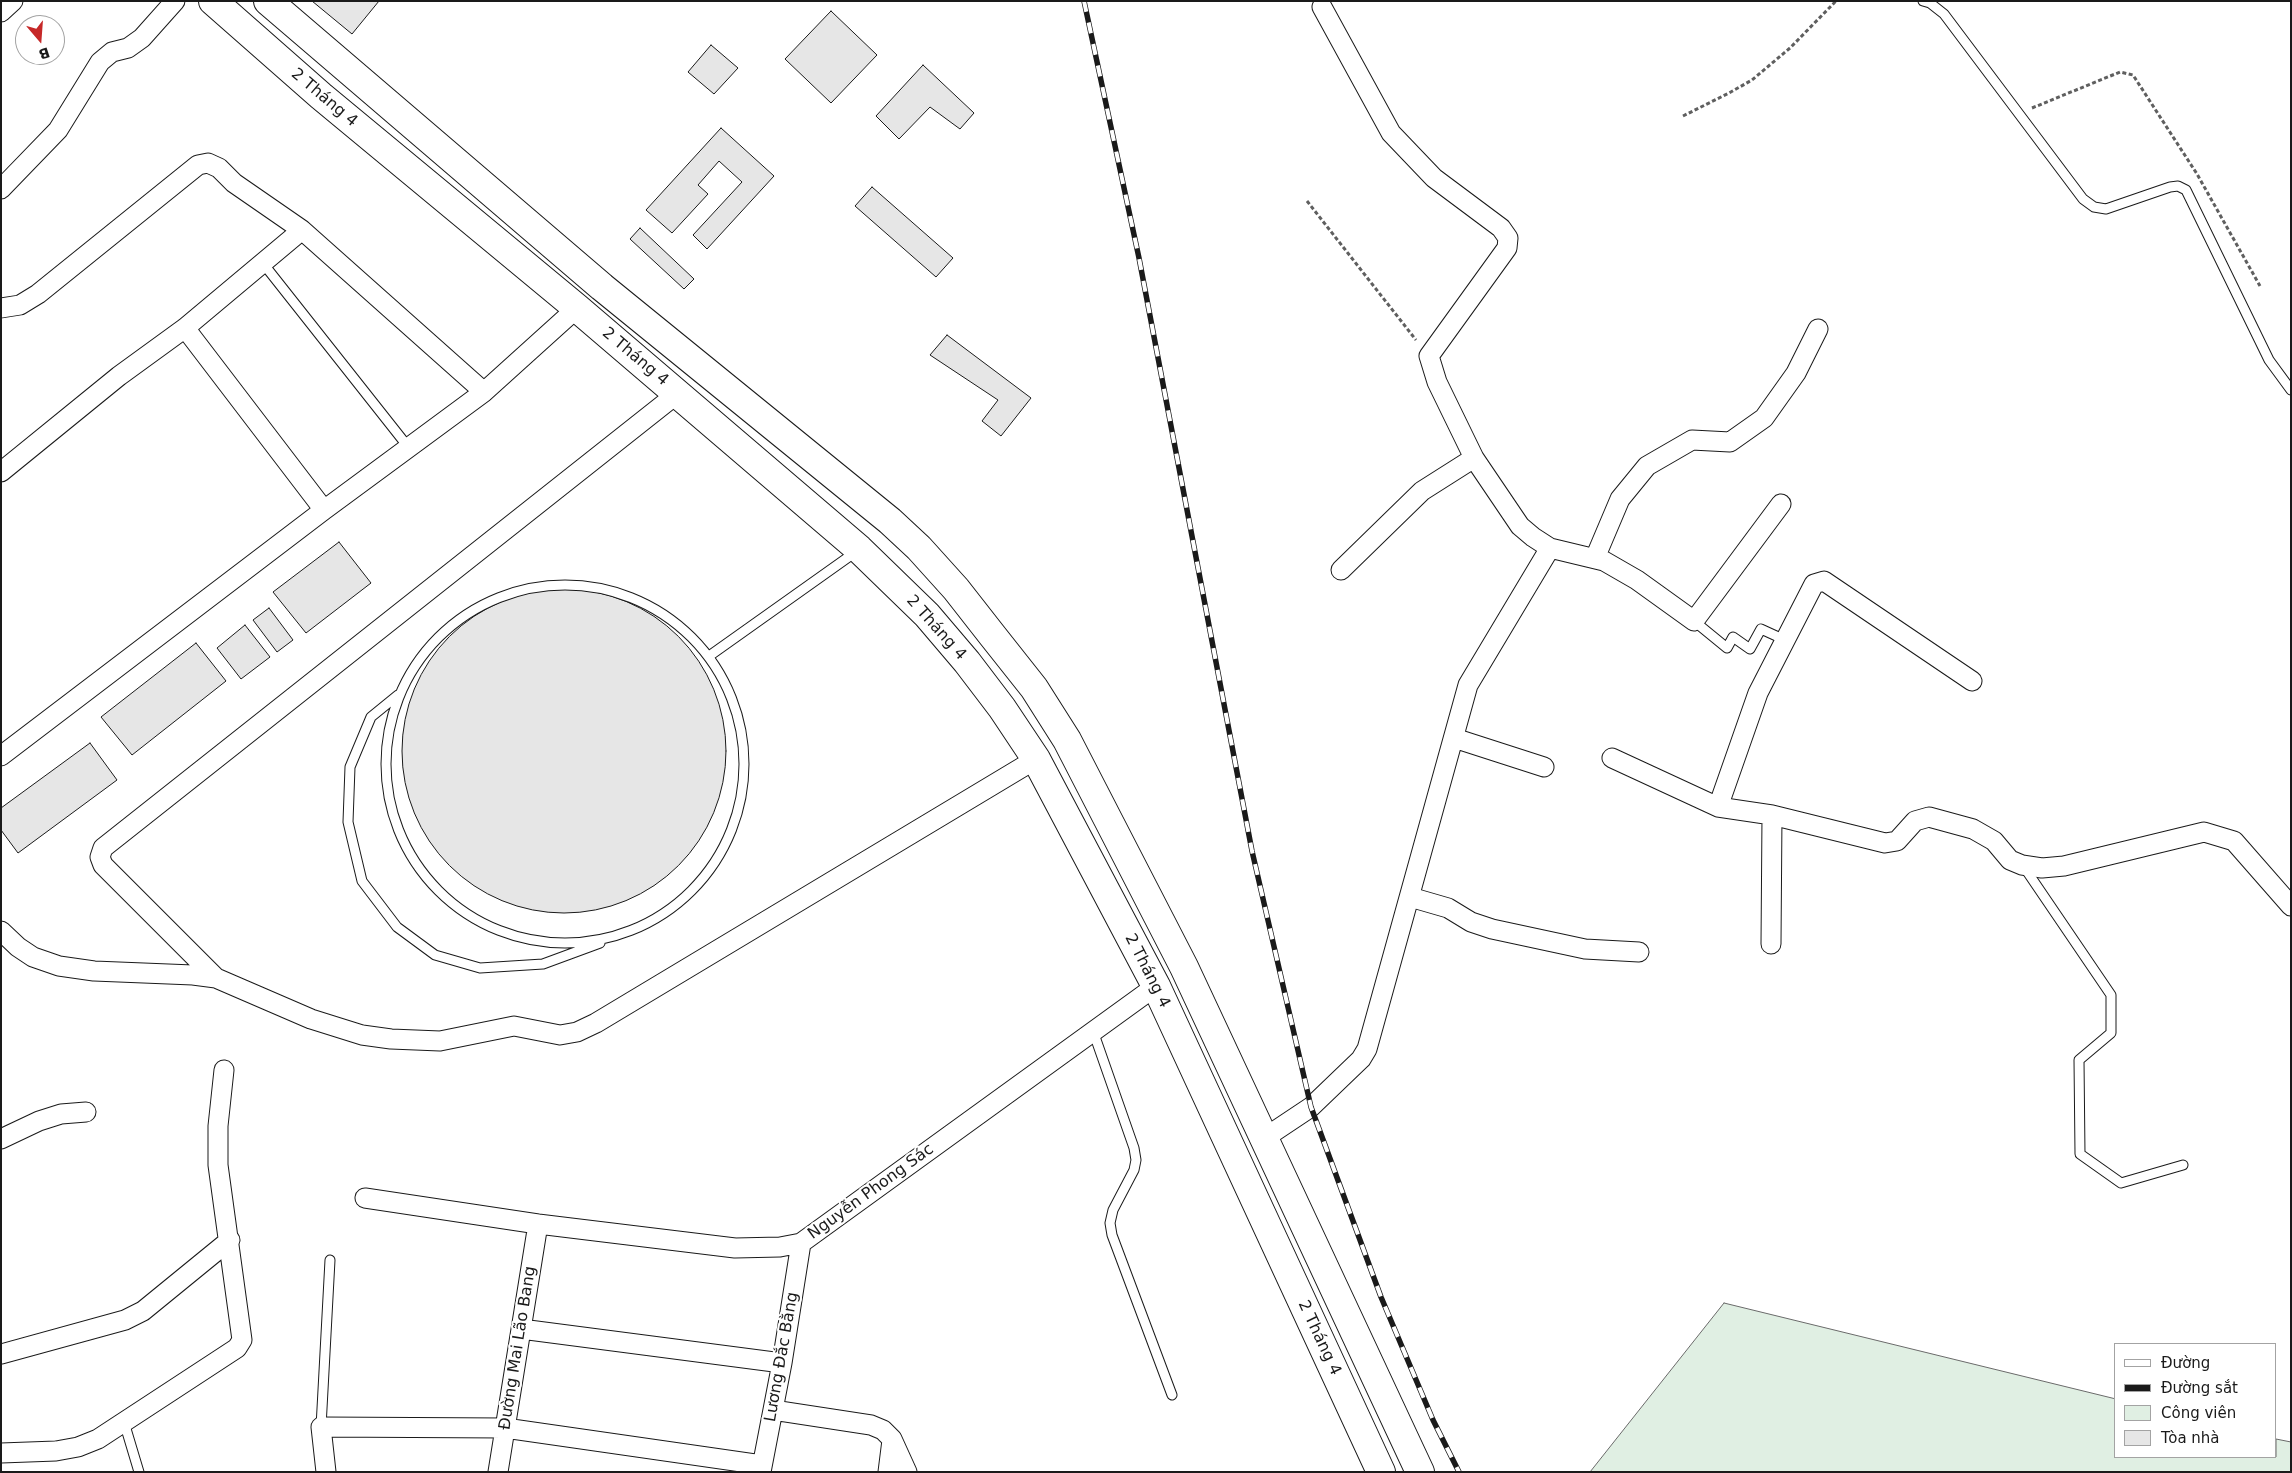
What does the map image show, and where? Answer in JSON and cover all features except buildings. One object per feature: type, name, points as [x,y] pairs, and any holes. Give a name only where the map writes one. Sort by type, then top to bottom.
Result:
[{"type":"main road","name":"2 Tháng 4","points":[[213,1],[321,96],[678,393],[859,549],[927,615],[967,662],[1002,708],[1036,759],[1156,986],[1381,1472]]},
{"type":"main road","name":"2 Tháng 4","points":[[268,1],[595,281],[890,522],[919,548],[956,589],[1034,688],[1067,740],[1184,967],[1420,1472]]},
{"type":"main road","points":[[859,549],[890,522]]},
{"type":"main road","points":[[1036,759],[1067,740]]},
{"type":"main road","points":[[1156,986],[1184,967]]},
{"type":"street","points":[[1,12],[13,1]]},
{"type":"street","points":[[1,188],[58,130],[100,62],[112,52],[128,48],[142,38],[175,1]]},
{"type":"street","points":[[1322,7],[1391,133],[1434,178],[1501,228],[1508,238],[1507,248],[1429,356],[1437,382],[1474,458],[1520,526],[1532,537],[1550,548],[1595,558],[1620,569],[1694,621],[1782,504]]},
{"type":"street","points":[[1,308],[20,305],[38,294],[198,165],[208,163],[220,168],[234,184],[302,230],[484,392]]},
{"type":"street","points":[[1,472],[119,376],[185,328],[302,230]]},
{"type":"street","points":[[1,756],[324,510],[484,392],[577,308]]},
{"type":"street","points":[[185,328],[324,510]]},
{"type":"street","points":[[1595,558],[1620,499],[1647,466],[1692,440],[1730,442],[1764,418],[1796,373],[1818,329]]},
{"type":"street","points":[[216,978],[103,865],[100,857],[103,848],[678,393]]},
{"type":"street","points":[[1341,570],[1422,491],[1474,458]]},
{"type":"street","points":[[1263,1139],[1311,1107],[1361,1059],[1372,1037],[1468,685],[1550,548]]},
{"type":"street","points":[[1718,807],[1758,693],[1814,584],[1824,582],[1972,681]]},
{"type":"street","points":[[1454,738],[1544,768]]},
{"type":"street","points":[[1612,758],[1718,807],[1772,815],[1884,843],[1897,841],[1915,821],[1929,817],[1983,833],[1994,841],[2010,860],[2022,865],[2042,868],[2064,866],[2204,832],[2234,841],[2291,906]]},
{"type":"street","points":[[1,931],[18,947],[33,957],[59,966],[94,971],[193,975],[216,978],[311,1019],[362,1035],[391,1039],[440,1041],[514,1026],[560,1035],[577,1032],[604,1018],[1036,759]]},
{"type":"street","points":[[1771,944],[1772,815]]},
{"type":"street","points":[[1410,896],[1448,908],[1471,922],[1492,929],[1585,949],[1639,952]]},
{"type":"street","name":"Nguyễn Phong Sác","points":[[365,1198],[538,1224],[735,1248],[780,1247],[801,1243],[1156,986]]},
{"type":"street","points":[[1,1453],[56,1451],[78,1447],[98,1439],[237,1348],[242,1340],[230,1240],[218,1165],[218,1126],[224,1070]]},
{"type":"street","points":[[1,1139],[39,1120],[61,1114],[86,1112]]},
{"type":"street","name":"Đường Mai Lão Bang","points":[[498,1472],[538,1224]]},
{"type":"street","points":[[1,1354],[124,1320],[143,1311],[230,1240]]},
{"type":"street","name":"Lương Đắc Bằng","points":[[762,1468],[782,1363],[801,1243]]},
{"type":"street","points":[[521,1329],[782,1363]]},
{"type":"street","points":[[773,1410],[871,1425],[883,1430],[892,1439],[907,1472]]},
{"type":"street","points":[[326,1472],[321,1427],[505,1428],[762,1468]]},
{"type":"street","points":[[888,1472],[892,1439]]},
{"type":"lane","points":[[1923,1],[1930,3],[1944,14],[2083,199],[2094,207],[2106,209],[2170,187],[2178,186],[2186,190],[2269,360],[2291,390]]},
{"type":"lane","points":[[262,262],[409,448]]},
{"type":"lane","points":[[712,654],[859,549]]},
{"type":"lane","points":[[589,585],[649,604],[712,654],[742,721],[746,784],[728,844],[691,894],[633,931],[543,964],[480,968],[435,955],[398,927],[362,881],[348,822],[350,767],[371,717],[398,695],[432,642],[468,612],[526,588],[589,585]]},
{"type":"lane","points":[[1694,621],[1727,648],[1733,637],[1750,649],[1761,629],[1785,640]]},
{"type":"lane","points":[[398,695],[384,756],[392,818],[412,860],[454,906],[509,936],[572,944],[633,931]]},
{"type":"lane","points":[[2022,865],[2111,995],[2111,1033],[2079,1060],[2080,1154],[2121,1183],[2183,1166]]},
{"type":"lane","points":[[1093,1030],[1134,1148],[1136,1160],[1134,1170],[1113,1210],[1110,1223],[1112,1235],[1172,1394]]},
{"type":"lane","points":[[321,1427],[330,1260]]},
{"type":"lane","points":[[124,1422],[139,1472]]},
{"type":"path","points":[[1683,116],[1729,94],[1752,80],[1790,48],[1836,1]]},
{"type":"path","points":[[2018,113],[2120,72],[2133,75],[2197,174],[2260,286]]},
{"type":"path","points":[[1307,201],[1429,356]]},
{"type":"green space","points":[[1724,1303],[2114,1399],[2114,1458],[2277,1458],[2277,1439],[2291,1442],[2291,1472],[1590,1472]]},
{"type":"railway","points":[[1084,1],[1139,258],[1252,851],[1311,1107],[1381,1297],[1433,1420],[1459,1472]]}]
